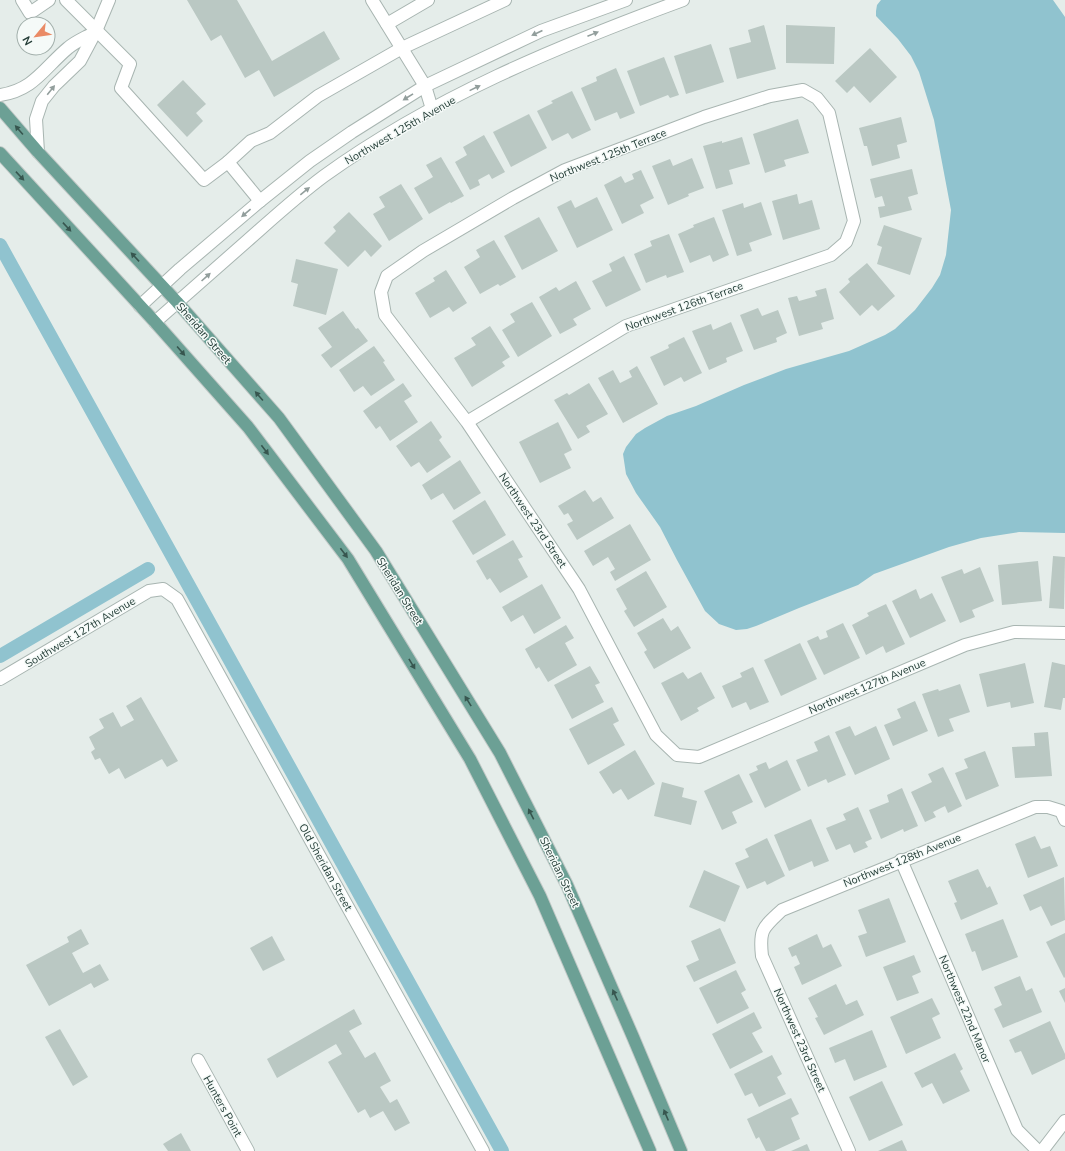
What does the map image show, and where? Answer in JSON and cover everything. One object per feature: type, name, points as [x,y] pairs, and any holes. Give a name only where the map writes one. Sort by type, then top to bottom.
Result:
[{"type":"main road","name":"Sheridan Street","points":[[0,108],[38,152],[177,302],[279,418],[376,551],[500,753],[567,885],[681,1151]]},
{"type":"main road","points":[[0,153],[155,322],[248,428],[348,559],[470,758],[540,896],[650,1151]]},
{"type":"street","points":[[22,0],[30,13],[49,0]]},
{"type":"street","points":[[66,0],[130,64],[122,88],[204,180],[228,162],[251,141],[270,133],[318,96],[402,48],[505,0]]},
{"type":"street","points":[[38,152],[36,119],[42,101],[54,86],[80,61],[96,31],[109,0]]},
{"type":"street","points":[[372,0],[425,86],[432,109]]},
{"type":"street","points":[[387,24],[428,0]]},
{"type":"street","name":"Northwest 125th Avenue","points":[[140,306],[260,201],[310,160],[425,86],[541,31],[626,0]]},
{"type":"street","name":"Northwest 125th Avenue","points":[[155,322],[279,212],[323,177],[363,149],[432,109],[551,51],[683,0]]},
{"type":"street","points":[[0,95],[13,93],[24,88],[49,67],[69,47],[96,31]]},
{"type":"street","name":"Northwest 125th Terrace","points":[[381,292],[387,276],[423,251],[513,198],[565,170],[704,116],[770,96],[803,90],[817,98],[829,113],[854,221],[846,242]]},
{"type":"street","points":[[228,162],[260,201]]},
{"type":"street","name":"Northwest 126th Terrace","points":[[467,422],[626,326],[832,255],[846,242]]},
{"type":"street","name":"Northwest 23rd Street","points":[[381,292],[385,315],[467,422],[579,589],[656,735],[677,755]]},
{"type":"street","name":"Southwest 127th Avenue","points":[[0,679],[149,591],[163,589]]},
{"type":"street","name":"Old Sheridan Street","points":[[163,589],[177,599],[483,1151]]},
{"type":"street","name":"Northwest 127th Avenue","points":[[677,755],[699,757],[965,645],[1014,632],[1063,633]]},
{"type":"street","name":"Northwest 128th Avenue","points":[[763,928],[782,910],[901,860],[1035,807],[1048,807],[1061,811],[1065,820]]},
{"type":"street","name":"Northwest 22nd Manor","points":[[901,860],[1017,1130],[1038,1151]]},
{"type":"street","name":"Northwest 23rd Street","points":[[763,928],[760,941],[762,956],[849,1151]]},
{"type":"street","name":"Hunters Point","points":[[198,1060],[248,1151]]},
{"type":"street","points":[[1042,1151],[1065,1121]]},
{"type":"water","points":[[881,0],[1053,0],[1065,17],[1065,533],[1019,532],[981,538],[949,547],[874,574],[858,585],[756,626],[736,630],[719,624],[705,611],[660,527],[636,493],[626,474],[623,454],[626,447],[636,434],[667,416],[696,406],[786,369],[849,351],[885,335],[895,329],[915,310],[940,275],[946,255],[951,210],[934,120],[919,72],[911,56],[898,39],[876,16],[877,5]]},
{"type":"building","points":[[187,0],[237,0],[272,61],[324,31],[340,59],[274,97],[259,70],[245,78],[221,35],[211,41]]},
{"type":"building","points":[[764,25],[776,69],[737,79],[729,48],[751,42],[748,30]]},
{"type":"building","points":[[786,25],[835,27],[834,64],[786,63]]},
{"type":"building","points":[[711,44],[724,82],[686,94],[674,56]]},
{"type":"building","points":[[870,48],[897,77],[870,103],[854,86],[847,93],[835,81]]},
{"type":"building","points":[[664,57],[679,95],[670,98],[668,95],[640,106],[627,71]]},
{"type":"building","points":[[616,68],[635,113],[620,119],[617,112],[595,121],[581,88],[597,81],[596,77]]},
{"type":"building","points":[[183,80],[206,104],[196,113],[203,121],[187,137],[157,105]]},
{"type":"building","points":[[572,91],[591,130],[572,139],[568,133],[552,141],[537,111],[553,103],[551,101]]},
{"type":"building","points":[[529,114],[547,148],[511,167],[493,132]]},
{"type":"building","points":[[901,117],[907,142],[897,145],[900,158],[872,166],[867,146],[864,146],[859,128]]},
{"type":"building","points":[[798,119],[809,153],[784,160],[786,166],[765,173],[753,134]]},
{"type":"building","points":[[484,135],[505,172],[492,179],[489,174],[478,180],[480,185],[470,190],[455,162],[467,155],[463,147]]},
{"type":"building","points":[[742,137],[750,164],[729,170],[733,184],[716,189],[703,146],[722,141],[722,143]]},
{"type":"building","points":[[441,157],[464,196],[429,214],[414,188],[433,177],[426,165]]},
{"type":"building","points":[[692,158],[704,188],[688,194],[689,196],[668,205],[652,166],[670,159],[673,166]]},
{"type":"building","points":[[912,169],[918,194],[908,197],[912,210],[880,218],[878,207],[885,206],[882,196],[875,198],[870,179]]},
{"type":"building","points":[[641,170],[654,198],[640,205],[644,213],[622,224],[604,185],[621,176],[625,183],[634,179],[632,174]]},
{"type":"building","points":[[401,184],[423,219],[389,241],[373,214],[385,207],[379,197]]},
{"type":"building","points":[[797,194],[799,204],[812,200],[820,229],[783,240],[772,201]]},
{"type":"building","points":[[597,197],[613,230],[577,248],[557,207],[571,200],[575,208]]},
{"type":"building","points":[[761,202],[772,235],[749,243],[752,251],[737,256],[722,210],[743,203],[744,208]]},
{"type":"building","points":[[349,212],[382,246],[371,257],[365,250],[348,267],[324,243],[336,231],[333,227]]},
{"type":"building","points":[[539,217],[558,251],[522,270],[504,236]]},
{"type":"building","points":[[714,217],[729,255],[713,262],[710,255],[690,263],[678,234],[694,227],[693,225]]},
{"type":"building","points":[[884,225],[922,238],[910,275],[877,264],[882,247],[877,245]]},
{"type":"building","points":[[669,234],[684,272],[667,278],[666,275],[646,283],[634,254],[652,246],[650,241]]},
{"type":"building","points":[[494,240],[516,277],[500,286],[498,284],[480,294],[464,267],[480,257],[476,250]]},
{"type":"building","points":[[624,256],[641,290],[606,307],[592,281],[612,271],[609,264]]},
{"type":"building","points":[[296,259],[338,269],[326,315],[293,306],[298,284],[291,282]]},
{"type":"building","points":[[867,263],[895,296],[878,311],[872,305],[860,316],[839,292],[850,282],[848,279]]},
{"type":"building","points":[[446,270],[467,303],[453,312],[449,307],[430,318],[415,293],[435,281],[433,278]]},
{"type":"building","points":[[576,281],[591,309],[573,319],[577,325],[560,334],[539,297],[556,287],[559,291]]},
{"type":"building","points":[[826,288],[834,319],[821,323],[823,329],[799,336],[788,298],[797,296],[799,301],[817,296],[815,291]]},
{"type":"building","points":[[532,302],[552,336],[518,357],[502,330],[515,322],[510,314]]},
{"type":"building","points":[[758,308],[762,316],[778,310],[787,333],[776,338],[777,342],[754,350],[740,315]]},
{"type":"building","points":[[343,311],[356,329],[358,328],[368,341],[331,368],[321,355],[332,347],[318,328]]},
{"type":"building","points":[[731,322],[743,351],[726,358],[727,362],[709,370],[692,331],[711,324],[713,330]]},
{"type":"building","points":[[490,326],[510,357],[502,362],[505,366],[472,387],[454,358],[476,345],[471,338]]},
{"type":"building","points":[[684,337],[702,373],[684,382],[681,377],[664,386],[650,357],[669,348],[668,345]]},
{"type":"building","points":[[374,346],[385,361],[383,362],[395,380],[371,396],[363,386],[354,392],[339,370]]},
{"type":"building","points":[[637,366],[658,404],[623,423],[598,378],[613,370],[620,383],[632,377],[629,371]]},
{"type":"building","points":[[403,383],[412,396],[404,401],[418,422],[390,441],[380,426],[376,429],[363,411]]},
{"type":"building","points":[[589,383],[608,414],[586,426],[590,432],[578,439],[554,400],[567,393],[569,395]]},
{"type":"building","points":[[431,421],[442,437],[439,440],[451,457],[427,473],[419,462],[411,467],[396,446]]},
{"type":"building","points":[[558,422],[572,450],[564,454],[571,468],[540,483],[519,442]]},
{"type":"building","points":[[460,460],[481,493],[454,510],[443,493],[431,500],[422,485]]},
{"type":"building","points":[[585,490],[593,502],[601,497],[614,518],[577,540],[567,524],[573,521],[568,513],[564,515],[558,506]]},
{"type":"building","points":[[485,500],[506,535],[473,555],[452,521]]},
{"type":"building","points":[[630,524],[651,560],[615,581],[610,572],[615,569],[608,557],[593,566],[584,551]]},
{"type":"building","points":[[513,540],[523,557],[518,559],[528,577],[500,593],[490,578],[487,580],[476,561]]},
{"type":"building","points":[[1053,556],[1065,557],[1064,609],[1049,608]]},
{"type":"building","points":[[1038,561],[1042,601],[1002,605],[998,565]]},
{"type":"building","points":[[980,567],[994,601],[972,610],[975,617],[960,623],[941,577],[962,569],[964,574]]},
{"type":"building","points":[[646,571],[667,607],[634,627],[624,611],[627,609],[616,589]]},
{"type":"building","points":[[542,584],[561,618],[534,634],[523,615],[511,622],[502,607]]},
{"type":"building","points":[[916,589],[920,599],[932,593],[946,621],[910,638],[892,601]]},
{"type":"building","points":[[886,604],[905,644],[886,653],[883,646],[866,655],[852,625],[869,616],[867,613]]},
{"type":"building","points":[[663,618],[671,631],[678,626],[691,648],[654,669],[644,652],[647,650],[637,633]]},
{"type":"building","points":[[843,623],[860,658],[824,675],[807,641],[818,636],[820,640],[828,637],[826,631]]},
{"type":"building","points":[[566,625],[574,638],[565,643],[577,665],[548,682],[539,667],[536,669],[525,649]]},
{"type":"building","points":[[800,643],[817,679],[781,696],[764,660]]},
{"type":"building","points":[[1052,662],[1065,665],[1065,698],[1063,698],[1061,710],[1044,707]]},
{"type":"building","points":[[1025,663],[1034,703],[1011,708],[1010,702],[987,707],[979,674]]},
{"type":"building","points":[[590,666],[600,683],[595,685],[604,702],[572,719],[554,685]]},
{"type":"building","points":[[753,667],[769,702],[750,710],[746,702],[732,708],[722,686],[742,677],[740,673]]},
{"type":"building","points":[[683,672],[688,679],[701,672],[715,698],[697,708],[699,711],[681,721],[661,683]]},
{"type":"building","points":[[960,684],[970,712],[949,719],[954,731],[938,737],[922,694],[938,689],[939,691]]},
{"type":"building","points":[[141,697],[178,761],[167,767],[162,759],[125,779],[119,768],[109,774],[100,758],[95,760],[91,752],[95,749],[89,737],[104,728],[99,719],[113,712],[121,727],[134,720],[126,706]]},
{"type":"building","points":[[915,701],[928,731],[893,746],[884,725],[901,718],[897,709]]},
{"type":"building","points":[[612,707],[619,721],[613,724],[625,745],[588,765],[569,729]]},
{"type":"building","points":[[850,726],[855,736],[876,726],[890,759],[855,775],[835,732]]},
{"type":"building","points":[[1048,732],[1052,776],[1015,778],[1012,747],[1035,746],[1034,733]]},
{"type":"building","points":[[829,735],[846,775],[828,783],[826,779],[808,787],[796,760],[818,751],[814,742]]},
{"type":"building","points":[[635,750],[655,784],[628,800],[621,789],[613,794],[599,772]]},
{"type":"building","points":[[985,751],[999,786],[966,800],[955,773],[968,768],[964,759]]},
{"type":"building","points":[[787,760],[801,790],[765,808],[749,774],[758,770],[756,766],[766,762],[769,769]]},
{"type":"building","points":[[943,767],[962,806],[948,813],[945,806],[933,812],[936,817],[925,822],[911,792],[932,782],[928,774]]},
{"type":"building","points":[[739,774],[753,802],[732,812],[737,823],[722,830],[704,791]]},
{"type":"building","points":[[662,782],[684,788],[682,797],[697,801],[691,825],[654,816]]},
{"type":"building","points":[[902,788],[918,826],[904,832],[903,829],[881,839],[869,810],[889,802],[887,795]]},
{"type":"building","points":[[858,807],[872,839],[865,842],[868,847],[854,853],[850,844],[836,850],[826,828],[846,820],[843,814]]},
{"type":"building","points":[[811,819],[829,861],[814,867],[812,861],[789,871],[774,835]]},
{"type":"building","points":[[1035,836],[1041,849],[1050,846],[1058,866],[1028,878],[1015,844]]},
{"type":"building","points":[[767,838],[785,876],[767,885],[765,881],[747,889],[735,863],[749,857],[745,849]]},
{"type":"building","points":[[978,869],[987,888],[990,886],[998,904],[961,920],[954,903],[957,902],[948,881]]},
{"type":"building","points":[[704,870],[740,886],[725,922],[689,907]]},
{"type":"building","points":[[1064,877],[1065,920],[1051,926],[1041,906],[1030,911],[1023,895]]},
{"type":"building","points":[[889,898],[906,942],[866,957],[858,936],[867,933],[858,910]]},
{"type":"building","points":[[1003,919],[1018,957],[982,971],[975,951],[972,952],[965,934]]},
{"type":"building","points":[[720,928],[736,963],[694,982],[686,966],[699,960],[691,941]]},
{"type":"building","points":[[81,929],[89,944],[72,953],[83,973],[100,964],[109,980],[94,988],[91,983],[49,1006],[26,965],[69,942],[67,937]]},
{"type":"building","points":[[1065,933],[1065,977],[1064,978],[1046,942]]},
{"type":"building","points":[[817,934],[823,948],[831,944],[842,966],[802,985],[794,967],[800,964],[796,955],[792,957],[788,948]]},
{"type":"building","points":[[272,936],[285,960],[263,971],[250,948]]},
{"type":"building","points":[[914,955],[921,972],[912,976],[919,993],[897,1001],[883,967]]},
{"type":"building","points":[[736,970],[746,990],[741,993],[749,1008],[717,1024],[699,988]]},
{"type":"building","points":[[1020,976],[1026,991],[1032,988],[1042,1012],[1003,1028],[994,1009],[1002,1005],[994,987]]},
{"type":"building","points":[[836,984],[846,1005],[857,1000],[864,1015],[824,1035],[815,1018],[818,1017],[808,998]]},
{"type":"building","points":[[1065,988],[1065,1003],[1059,991]]},
{"type":"building","points":[[932,998],[940,1014],[932,1018],[941,1038],[906,1054],[890,1017]]},
{"type":"building","points":[[354,1009],[362,1024],[349,1031],[365,1058],[375,1052],[391,1081],[380,1087],[390,1103],[397,1099],[410,1123],[395,1131],[383,1111],[370,1118],[365,1109],[358,1113],[328,1062],[342,1054],[336,1044],[277,1078],[267,1059]]},
{"type":"building","points":[[754,1012],[762,1028],[752,1033],[763,1052],[730,1069],[712,1034]]},
{"type":"building","points":[[1050,1021],[1065,1054],[1065,1059],[1032,1075],[1021,1051],[1015,1053],[1009,1040]]},
{"type":"building","points":[[60,1029],[88,1077],[73,1086],[45,1037]]},
{"type":"building","points":[[872,1030],[887,1067],[854,1081],[845,1059],[835,1063],[829,1048]]},
{"type":"building","points":[[955,1053],[963,1069],[960,1071],[970,1091],[943,1104],[932,1083],[922,1088],[914,1073]]},
{"type":"building","points":[[772,1055],[782,1074],[777,1077],[786,1094],[759,1107],[752,1093],[745,1096],[734,1074]]},
{"type":"building","points":[[882,1081],[903,1125],[869,1141],[849,1097]]},
{"type":"building","points":[[791,1098],[799,1114],[791,1118],[800,1139],[774,1151],[766,1151],[759,1137],[756,1139],[747,1119]]},
{"type":"building","points":[[181,1133],[191,1151],[168,1151],[163,1144]]},
{"type":"building","points":[[902,1140],[907,1151],[878,1151]]},
{"type":"building","points":[[807,1144],[810,1151],[791,1151]]},
{"type":"waterway","points":[[0,245],[502,1151]]},
{"type":"waterway","points":[[0,656],[148,569]]}]
